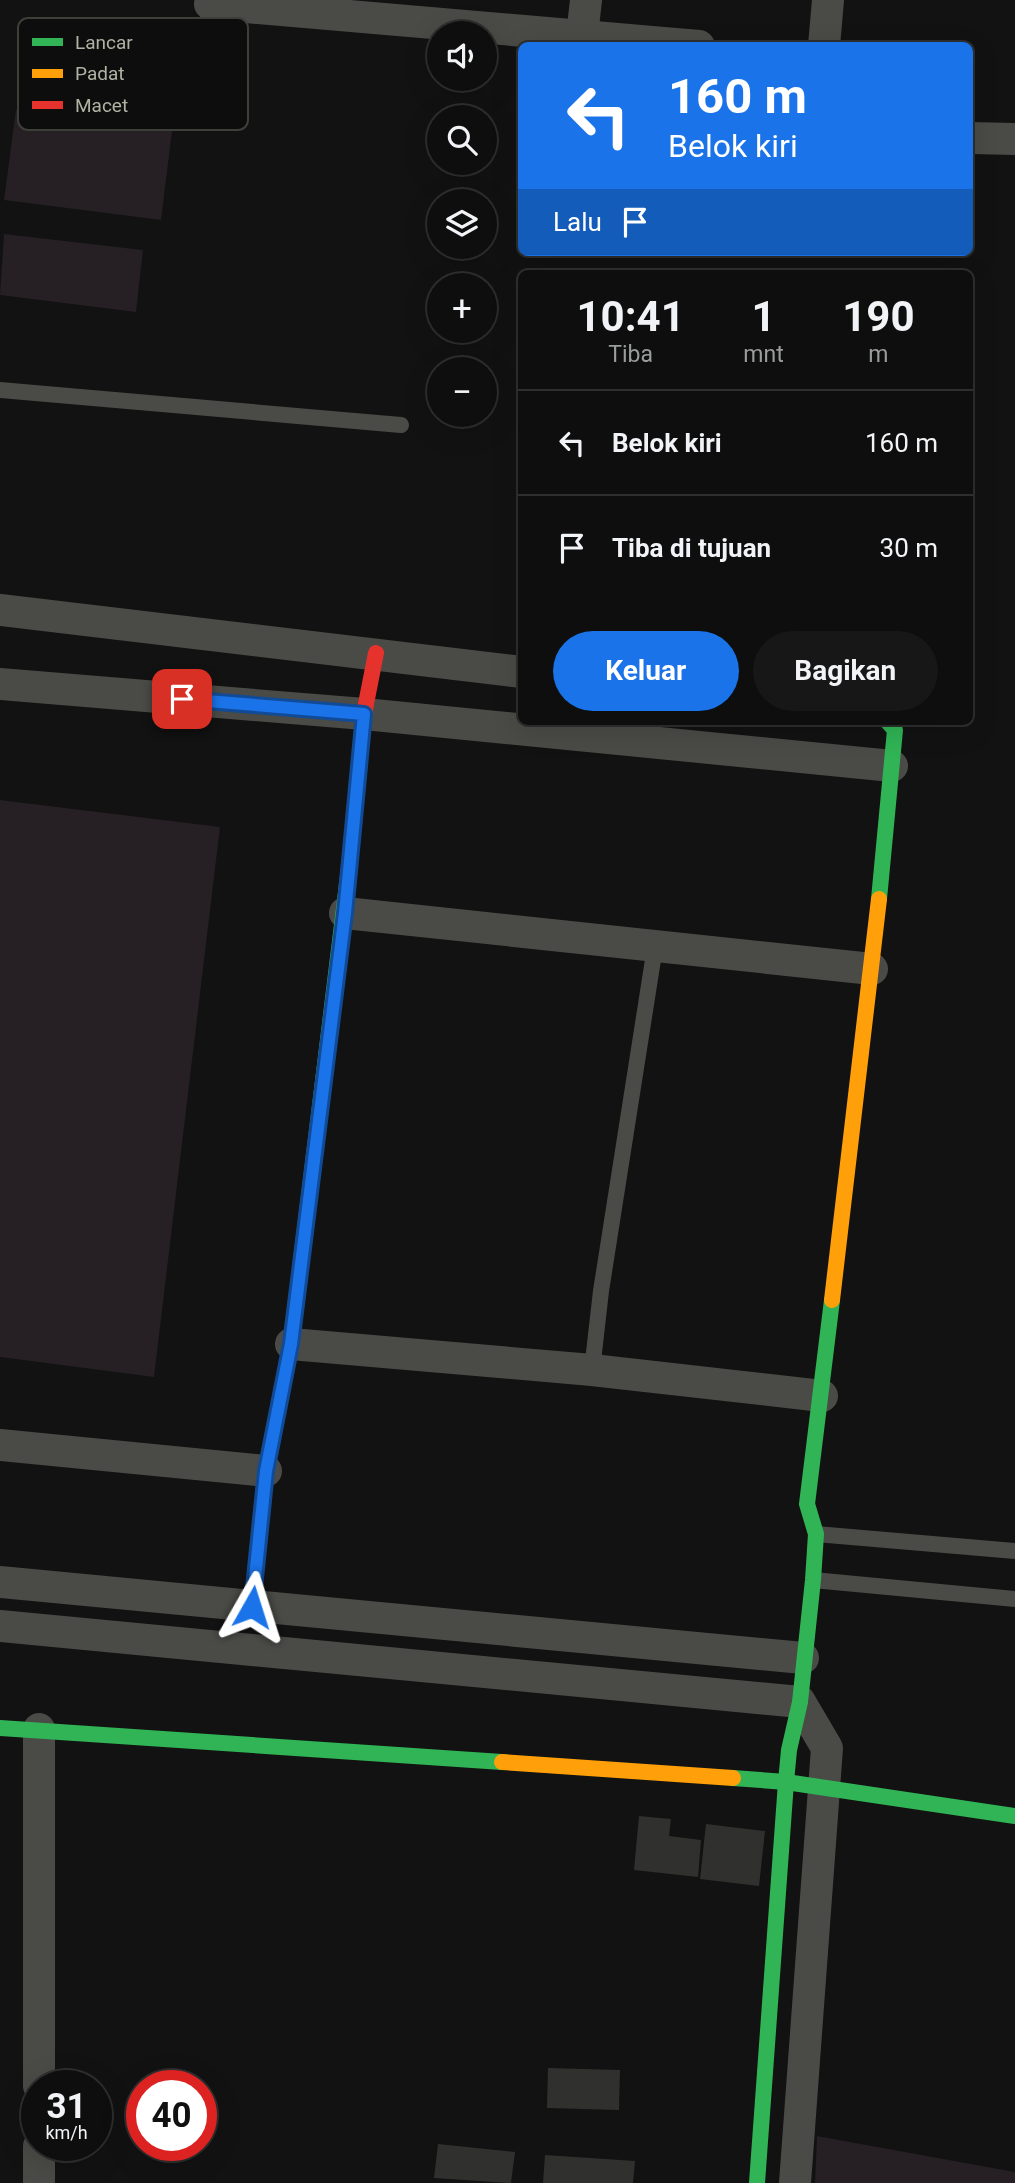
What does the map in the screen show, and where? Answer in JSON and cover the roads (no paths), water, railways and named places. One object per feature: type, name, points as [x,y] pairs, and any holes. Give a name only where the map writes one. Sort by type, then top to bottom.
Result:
[{"type":"street","points":[[582,36],[586,0]]},
{"type":"street","points":[[824,42],[828,0]]},
{"type":"street","points":[[210,4],[652,42]]},
{"type":"street","points":[[973,138],[1015,139]]},
{"type":"street","points":[[0,610],[518,671]]},
{"type":"street","points":[[252,1607],[266,1471],[291,1344],[345,913],[364,714],[376,653]]},
{"type":"street","points":[[0,684],[364,714],[892,766]]},
{"type":"street","points":[[757,2183],[789,1749],[800,1702],[813,1580],[816,1534],[807,1504],[872,969],[895,730],[891,725]]},
{"type":"street","points":[[345,913],[872,969]]},
{"type":"street","points":[[291,1344],[592,1370],[822,1396]]},
{"type":"street","points":[[0,1446],[266,1471]]},
{"type":"street","points":[[0,1582],[803,1658]]},
{"type":"street","points":[[0,1626],[800,1702]]},
{"type":"street","points":[[795,2183],[827,1748],[800,1702]]},
{"type":"street","points":[[0,1728],[786,1783],[1015,1816]]},
{"type":"street","points":[[39,1729],[39,2070]]},
{"type":"street","points":[[39,2161],[39,2183]]},
{"type":"lane","points":[[0,390],[401,425]]},
{"type":"lane","points":[[592,1370],[601,1291],[655,947]]},
{"type":"lane","points":[[816,1534],[1015,1550]]},
{"type":"lane","points":[[813,1580],[1015,1599]]}]
